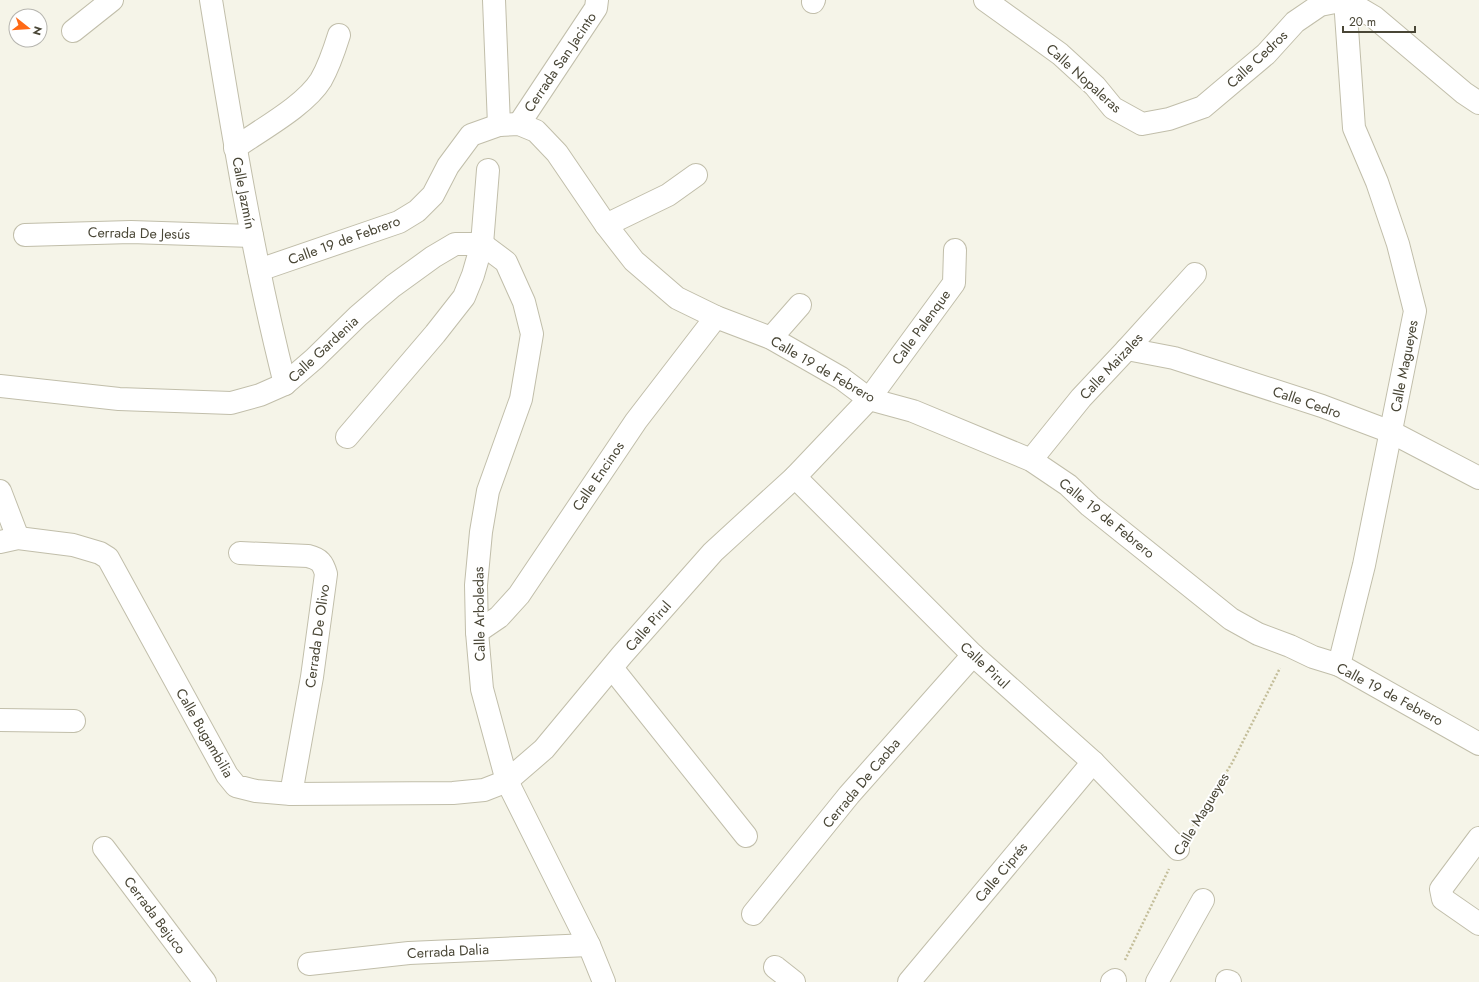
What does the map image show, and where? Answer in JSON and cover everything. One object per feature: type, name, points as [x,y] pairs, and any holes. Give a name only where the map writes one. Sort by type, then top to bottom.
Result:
[{"type":"street","points":[[73,31],[112,0]]},
{"type":"street","name":"Calle Jazmín","points":[[211,0],[235,148],[268,319],[284,384]]},
{"type":"street","points":[[494,0],[509,124]]},
{"type":"street","name":"Cerrada San Jacinto","points":[[509,124],[596,8],[597,0]]},
{"type":"street","name":"Calle Nopaleras","points":[[985,0],[1060,54],[1094,86],[1113,108],[1142,124],[1169,119]]},
{"type":"street","points":[[1345,0],[1374,17],[1464,94],[1479,103]]},
{"type":"street","name":"Calle Cedros","points":[[1169,119],[1203,107],[1266,54],[1295,22],[1320,5],[1345,0]]},
{"type":"street","name":"Calle Magueyes","points":[[1339,665],[1364,565],[1416,311],[1398,244],[1377,182],[1354,128],[1345,0]]},
{"type":"street","points":[[235,148],[304,100],[320,81],[331,60],[339,35]]},
{"type":"street","name":"Calle 19 de Febrero","points":[[259,270],[399,222],[417,211],[433,195],[448,166],[471,135],[509,124],[536,131],[557,153],[606,225],[634,261],[676,298],[716,317],[771,338],[841,378],[869,399],[913,411],[1031,460],[1068,485],[1090,506],[1231,619],[1258,634],[1290,646],[1313,657],[1339,665],[1479,744]]},
{"type":"street","points":[[347,437],[435,334],[464,297],[474,275],[482,244],[488,170]]},
{"type":"street","points":[[606,225],[668,195],[696,175]]},
{"type":"street","name":"Cerrada De Jesús","points":[[25,235],[131,232],[252,236]]},
{"type":"street","name":"Calle Gardenia","points":[[0,386],[119,399],[231,403],[260,395],[284,384],[314,359],[369,306],[427,261],[455,244],[482,244]]},
{"type":"street","name":"Calle Arboledas","points":[[482,244],[506,262],[524,302],[532,334],[521,399],[488,491],[482,532],[476,586],[477,632],[482,690],[507,781],[589,945],[604,982]]},
{"type":"street","name":"Calle Palenque","points":[[869,399],[954,283],[955,250]]},
{"type":"street","name":"Calle Maizales","points":[[1031,460],[1081,398],[1194,274]]},
{"type":"street","points":[[771,338],[800,305]]},
{"type":"street","name":"Calle Encinos","points":[[477,632],[499,617],[519,595],[636,421],[716,317]]},
{"type":"street","name":"Calle Cedro","points":[[1127,349],[1174,358],[1322,406],[1391,432],[1479,478]]},
{"type":"street","name":"Calle Pirul","points":[[507,781],[544,749],[612,668],[714,552],[796,477],[869,399]]},
{"type":"street","name":"Calle Pirul","points":[[796,477],[973,655],[1093,762],[1178,849]]},
{"type":"street","points":[[0,491],[9,540]]},
{"type":"street","name":"Calle Bugambilia","points":[[9,540],[74,545],[100,553],[108,558],[227,775],[236,786],[256,791],[292,794],[453,794],[484,790],[507,781]]},
{"type":"street","name":"Cerrada De Olivo","points":[[240,553],[316,558],[323,562],[326,574],[312,677],[292,794]]},
{"type":"street","name":"Cerrada De Caoba","points":[[753,914],[849,795],[973,655]]},
{"type":"street","points":[[612,668],[746,836]]},
{"type":"street","points":[[0,720],[74,721]]},
{"type":"street","name":"Calle Ciprés","points":[[909,982],[1093,762]]},
{"type":"street","points":[[1479,838],[1441,889],[1443,899],[1479,924]]},
{"type":"street","name":"Cerrada Bejuco","points":[[104,848],[205,982]]},
{"type":"street","points":[[1157,982],[1203,900]]},
{"type":"street","name":"Cerrada Dalia","points":[[309,964],[409,953],[589,945]]},
{"type":"street","points":[[775,967],[794,982]]},
{"type":"path","name":"Calle Magueyes","points":[[1113,981],[1178,849],[1232,763],[1290,646]]}]
